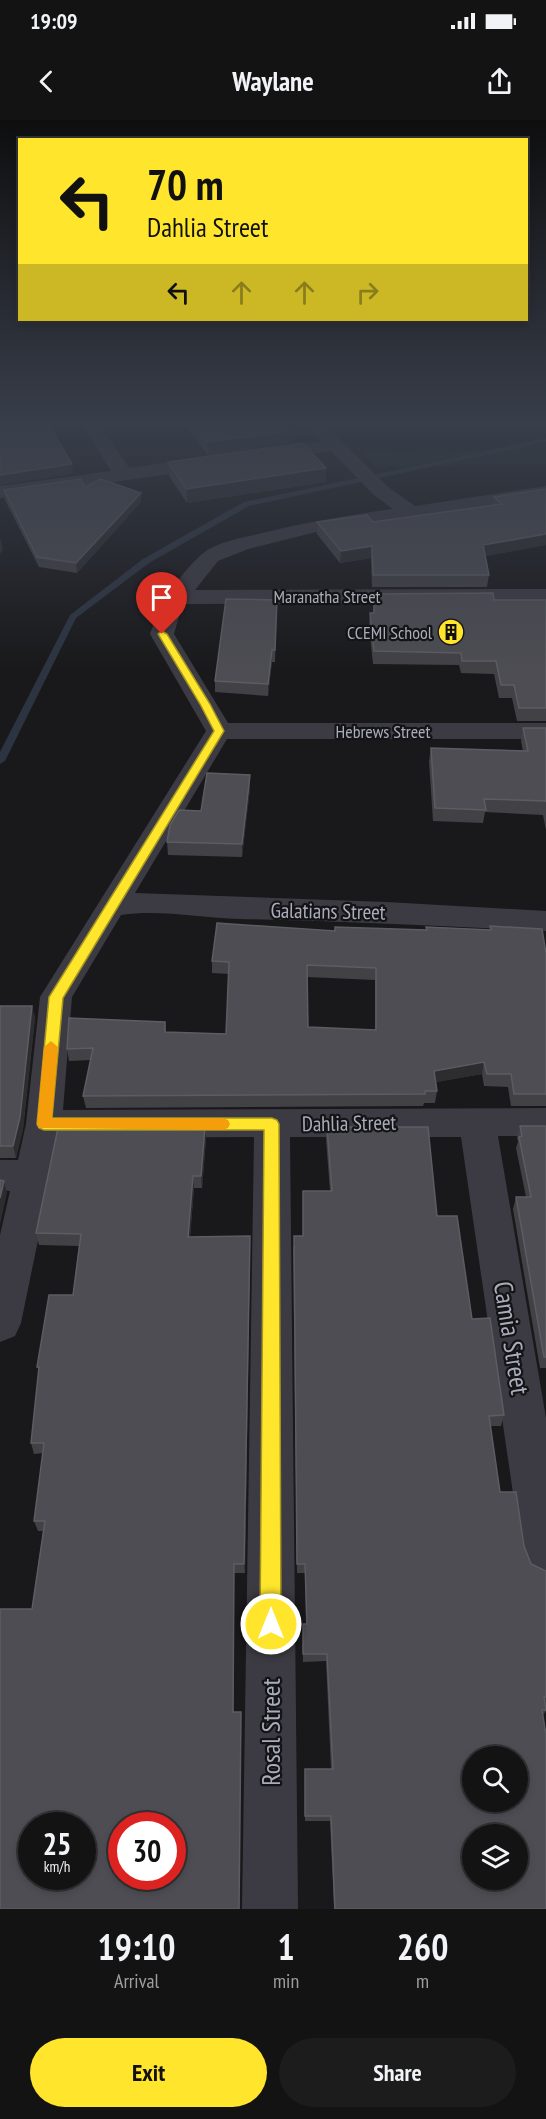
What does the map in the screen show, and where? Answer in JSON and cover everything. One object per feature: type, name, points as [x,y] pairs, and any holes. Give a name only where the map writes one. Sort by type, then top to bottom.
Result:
[{"type":"street","points":[[399,504],[411,513]]},
{"type":"street","points":[[0,1323],[16,1176],[44,1124],[56,997],[219,731],[162,634],[169,613],[193,577],[212,556],[241,544],[320,525],[466,504]]},
{"type":"street","name":"Maranatha Street","points":[[181,597],[546,596]]},
{"type":"street","name":"Hebrews Street","points":[[219,731],[546,731]]},
{"type":"street","name":"Galatians Street","points":[[110,907],[143,902],[224,908],[386,912],[546,921]]},
{"type":"street","name":"Camia Street","points":[[477,1121],[546,1555]]},
{"type":"street","name":"Dahlia Street","points":[[44,1124],[546,1122]]},
{"type":"street","name":"Rosal Street","points":[[270,1909],[272,1124]]},
{"type":"building","points":[[11,504],[130,504],[76,563],[37,557]]},
{"type":"building","points":[[499,504],[546,504],[546,534],[483,545],[489,575],[373,575],[372,546],[341,551],[317,522],[367,515],[373,522]]},
{"type":"building","points":[[493,593],[494,600],[546,600],[546,708],[519,708],[514,685],[501,685],[496,661],[462,661],[461,653],[374,651],[370,613],[374,613],[374,594]]},
{"type":"building","points":[[226,599],[277,600],[275,650],[272,650],[268,684],[215,681]]},
{"type":"building","points":[[523,728],[546,728],[546,801],[484,799],[486,810],[435,808],[431,748],[528,751]]},
{"type":"building","points":[[207,773],[250,775],[242,844],[167,842],[170,825],[179,810],[201,811]]},
{"type":"building","points":[[217,923],[335,931],[335,927],[491,930],[490,926],[542,929],[546,953],[546,1094],[514,1094],[511,1074],[487,1074],[484,1062],[434,1071],[437,1091],[425,1091],[425,1094],[83,1096],[93,1048],[67,1049],[69,1018],[165,1022],[165,1032],[226,1034],[229,962],[212,961]],"holes":[[[307,965],[376,968],[376,1030],[308,1027]]]},
{"type":"building","points":[[0,1006],[32,1006],[20,1117],[13,1146],[0,1146]]},
{"type":"building","points":[[520,1126],[546,1126],[546,1357],[544,1357],[516,1197],[531,1197],[519,1137],[522,1136]]},
{"type":"building","points":[[205,1127],[201,1176],[193,1176],[188,1237],[250,1236],[244,1564],[234,1564],[233,1712],[241,1712],[239,1909],[0,1909],[0,1609],[32,1609],[45,1521],[34,1521],[44,1443],[31,1443],[39,1367],[37,1367],[49,1295],[73,1295],[81,1234],[36,1233],[58,1128]]},
{"type":"building","points":[[327,1127],[428,1127],[437,1216],[457,1216],[472,1319],[490,1318],[504,1415],[489,1416],[500,1492],[516,1492],[524,1546],[531,1564],[546,1571],[546,1697],[544,1697],[546,1710],[542,1710],[546,1735],[546,1909],[335,1909],[331,1816],[305,1816],[305,1769],[333,1769],[327,1654],[303,1654],[303,1624],[307,1624],[305,1564],[297,1564],[294,1236],[303,1236],[303,1191],[332,1191]]},
{"type":"building","points":[[0,1180],[4,1181],[0,1198]]},
{"type":"waterway","points":[[0,761],[73,617],[146,561],[246,504]]},
{"type":"slow traffic","points":[[51,1047],[44,1124],[223,1124]]},
{"type":"place","name":"CCEMI School","points":[[451,632]]},
{"type":"route","points":[[162,634],[219,731],[56,997],[44,1124],[272,1124],[271,1624]]}]
